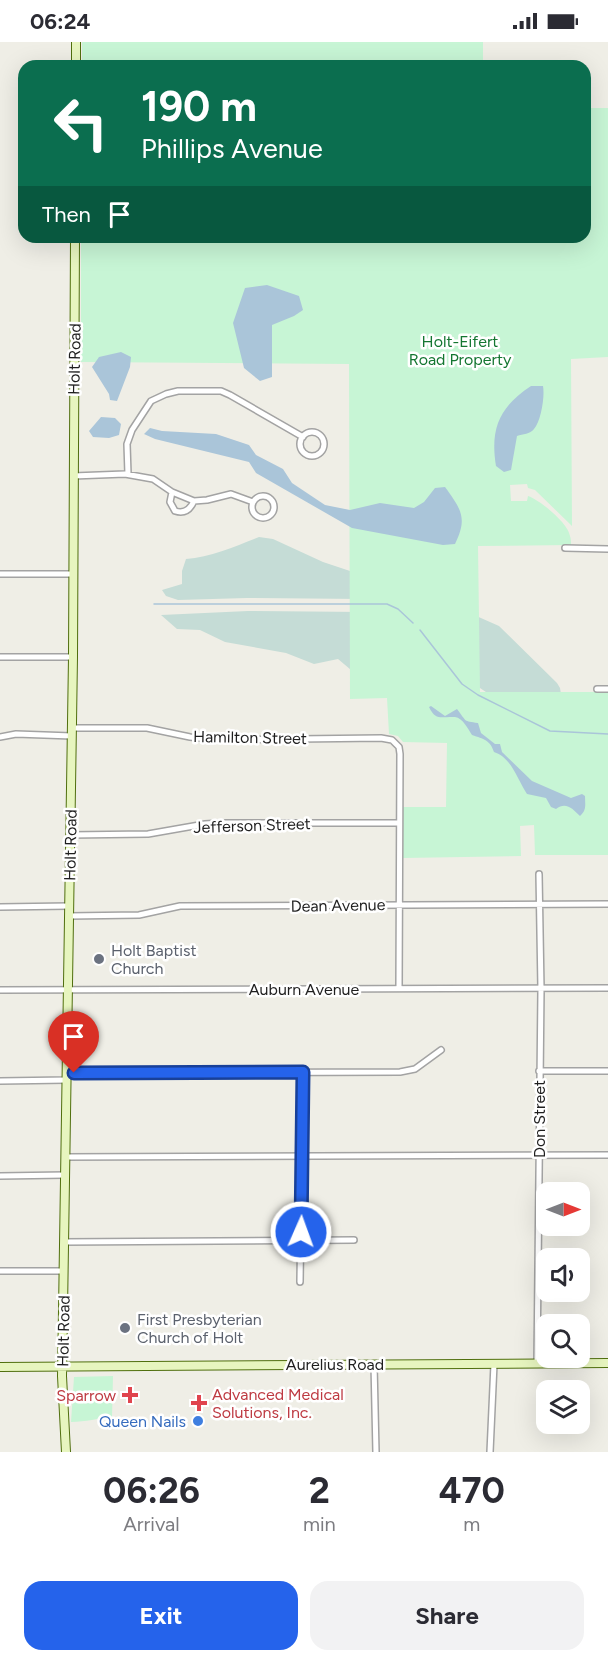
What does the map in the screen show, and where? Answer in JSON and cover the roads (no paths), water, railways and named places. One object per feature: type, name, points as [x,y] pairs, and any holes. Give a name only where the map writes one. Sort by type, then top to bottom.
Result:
[{"type":"main road","points":[[76,42],[76,60]]},
{"type":"main road","name":"Holt Road","points":[[66,1452],[63,1366],[73,657],[75,243]]},
{"type":"main road","name":"Aurelius Road","points":[[590,1363],[608,1363]]},
{"type":"main road","name":"Aurelius Road","points":[[0,1367],[536,1364]]},
{"type":"street","points":[[128,474],[127,444],[132,430],[151,401],[178,391],[221,392],[230,395],[303,437]]},
{"type":"street","points":[[308,433],[318,433],[324,441],[321,452],[312,456],[304,452],[301,446],[303,437],[308,433]]},
{"type":"street","points":[[73,476],[128,474],[153,479],[172,492],[194,501],[231,494],[253,502]]},
{"type":"street","points":[[172,492],[170,502],[175,510],[185,512],[194,501]]},
{"type":"street","points":[[258,497],[268,497],[273,502],[272,513],[267,518],[259,518],[252,510],[253,502],[258,497]]},
{"type":"street","points":[[565,548],[608,549]]},
{"type":"street","points":[[0,574],[73,574]]},
{"type":"street","points":[[0,657],[73,657]]},
{"type":"street","points":[[597,689],[608,689]]},
{"type":"street","name":"Hamilton Street","points":[[0,737],[147,728],[218,740],[392,740],[399,747],[400,754],[398,823]]},
{"type":"street","name":"Jefferson Street","points":[[70,835],[148,834],[220,823],[398,823]]},
{"type":"street","points":[[398,823],[399,988]]},
{"type":"street","name":"Don Street","points":[[537,1314],[541,989],[539,874]]},
{"type":"street","name":"Dean Avenue","points":[[69,916],[139,915],[180,906],[608,904]]},
{"type":"street","points":[[0,907],[69,906]]},
{"type":"street","name":"Auburn Avenue","points":[[0,990],[608,988]]},
{"type":"street","points":[[0,1081],[66,1077],[408,1071],[415,1069],[441,1050]]},
{"type":"street","points":[[539,1071],[608,1071]]},
{"type":"street","points":[[300,1282],[303,1072]]},
{"type":"street","points":[[66,1157],[608,1155]]},
{"type":"street","points":[[0,1176],[65,1175]]},
{"type":"street","points":[[64,1242],[354,1240]]},
{"type":"street","points":[[0,1271],[64,1271]]},
{"type":"street","points":[[374,1364],[376,1452]]},
{"type":"street","points":[[490,1452],[494,1364]]},
{"type":"waterway","points":[[154,604],[387,604],[398,609],[413,623]]},
{"type":"waterway","points":[[420,630],[462,684],[478,695],[550,731],[608,734]]},
{"type":"place","name":"Holt Baptist Church","points":[[99,959]]},
{"type":"place","name":"First Presbyterian Church of Holt","points":[[125,1328]]},
{"type":"place","name":"Sparrow","points":[[130,1395]]},
{"type":"place","name":"Advanced Medical Solutions, Inc.","points":[[199,1403]]},
{"type":"place","name":"Queen Nails","points":[[198,1421]]},
{"type":"park label","name":"Holt-Eifert Road Property","points":[[460,350]]}]
